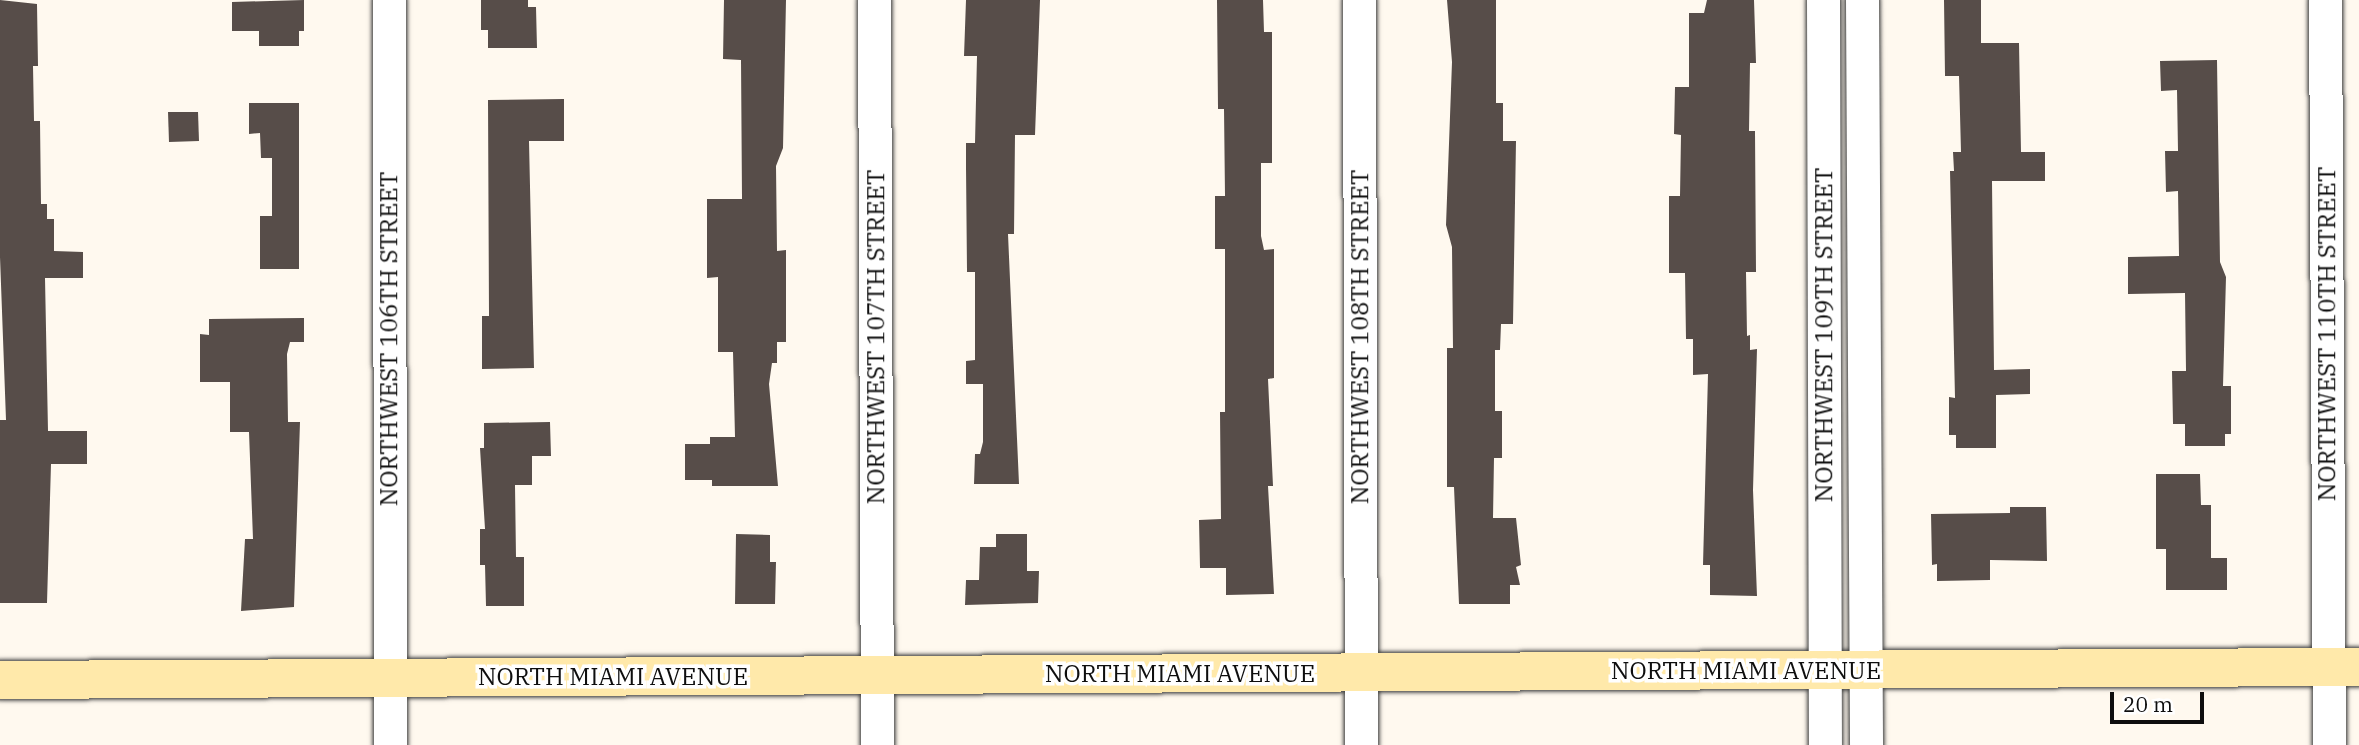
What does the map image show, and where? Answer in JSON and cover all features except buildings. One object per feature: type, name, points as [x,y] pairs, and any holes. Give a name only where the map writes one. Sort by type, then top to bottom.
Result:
[{"type":"street","name":"NORTHWEST 106TH STREET","points":[[388,0],[390,745]]},
{"type":"street","name":"NORTHWEST 107TH STREET","points":[[874,0],[877,745]]},
{"type":"street","name":"NORTHWEST 108TH STREET","points":[[1359,0],[1362,745]]},
{"type":"street","name":"NORTHWEST 109TH STREET","points":[[1823,0],[1825,745]]},
{"type":"street","name":"NORTHWEST 109TH STREET","points":[[1862,0],[1866,745]]},
{"type":"street","name":"NORTHWEST 110TH STREET","points":[[2325,0],[2344,668],[2329,745]]},
{"type":"street","points":[[1823,34],[1862,34]]},
{"type":"street","points":[[1824,351],[1864,350]]},
{"type":"street","name":"NORTH MIAMI AVENUE","points":[[0,680],[2344,668]]}]
